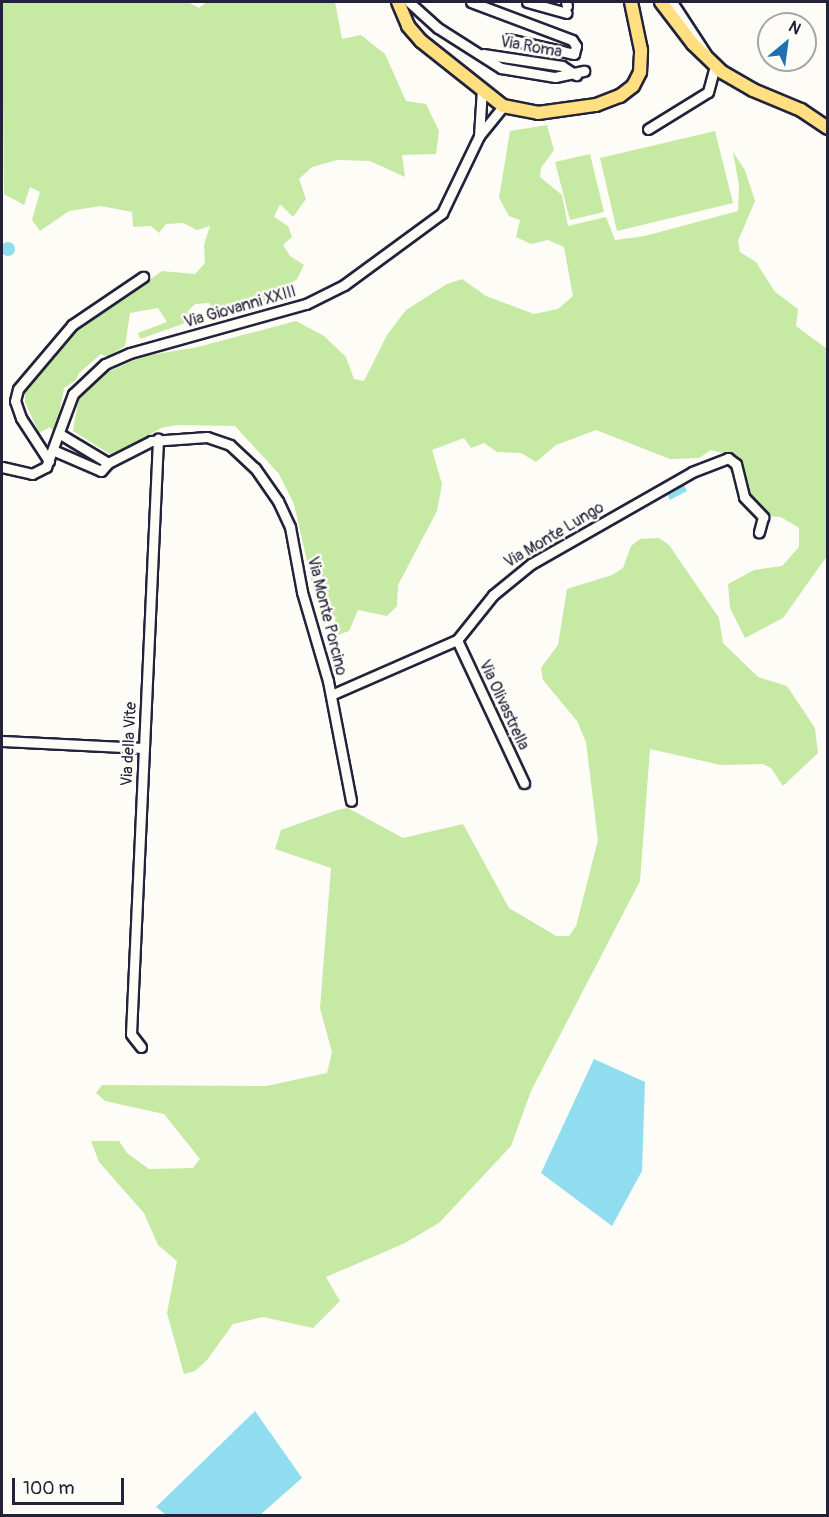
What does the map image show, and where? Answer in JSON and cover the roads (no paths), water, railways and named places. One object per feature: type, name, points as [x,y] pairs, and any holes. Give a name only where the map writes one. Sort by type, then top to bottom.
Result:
[{"type":"main road","points":[[398,2],[415,35],[503,106],[529,113],[572,111],[607,102],[630,90],[638,78],[641,57],[631,2]]},
{"type":"main road","points":[[661,2],[712,64],[745,86],[801,110],[828,128]]},
{"type":"street","points":[[409,2],[438,28],[506,70],[549,76],[580,73]]},
{"type":"street","points":[[471,2],[575,43],[574,54],[508,39]]},
{"type":"street","points":[[527,2],[566,7]]},
{"type":"street","points":[[648,129],[708,92],[712,64],[672,2]]},
{"type":"street","name":"Via Giovanni XXIII","points":[[479,136],[482,88]]},
{"type":"street","name":"Via Giovanni XXIII","points":[[49,461],[55,451],[78,387],[115,359],[306,304],[344,285],[442,213],[479,136],[503,106]]},
{"type":"street","points":[[2,467],[35,474],[49,461],[21,418],[15,401],[18,389],[72,325],[143,277]]},
{"type":"street","points":[[60,434],[108,463]]},
{"type":"street","name":"Via Monte Porcino","points":[[55,451],[97,471],[107,469],[108,463],[158,439],[188,435],[226,442],[248,460],[274,494],[290,527],[301,589],[331,695],[351,801]]},
{"type":"street","name":"Via della Vite","points":[[141,1047],[131,1034],[158,439]]},
{"type":"street","name":"Via Monte Lungo","points":[[331,695],[457,640],[493,595],[531,564],[692,472],[728,458],[736,464],[744,497],[763,517],[759,532]]},
{"type":"street","name":"Via Olivastrella","points":[[457,640],[524,783]]},
{"type":"street","points":[[2,741],[144,747]]},
{"type":"water","points":[[8,242],[13,244],[15,249],[13,254],[8,256],[3,254],[1,249],[3,244]]},
{"type":"water","points":[[683,483],[687,491],[670,500],[666,492]]},
{"type":"water","points":[[594,1059],[645,1082],[642,1171],[612,1226],[541,1173]]},
{"type":"water","points":[[255,1411],[302,1478],[260,1515],[166,1515],[156,1507]]}]
